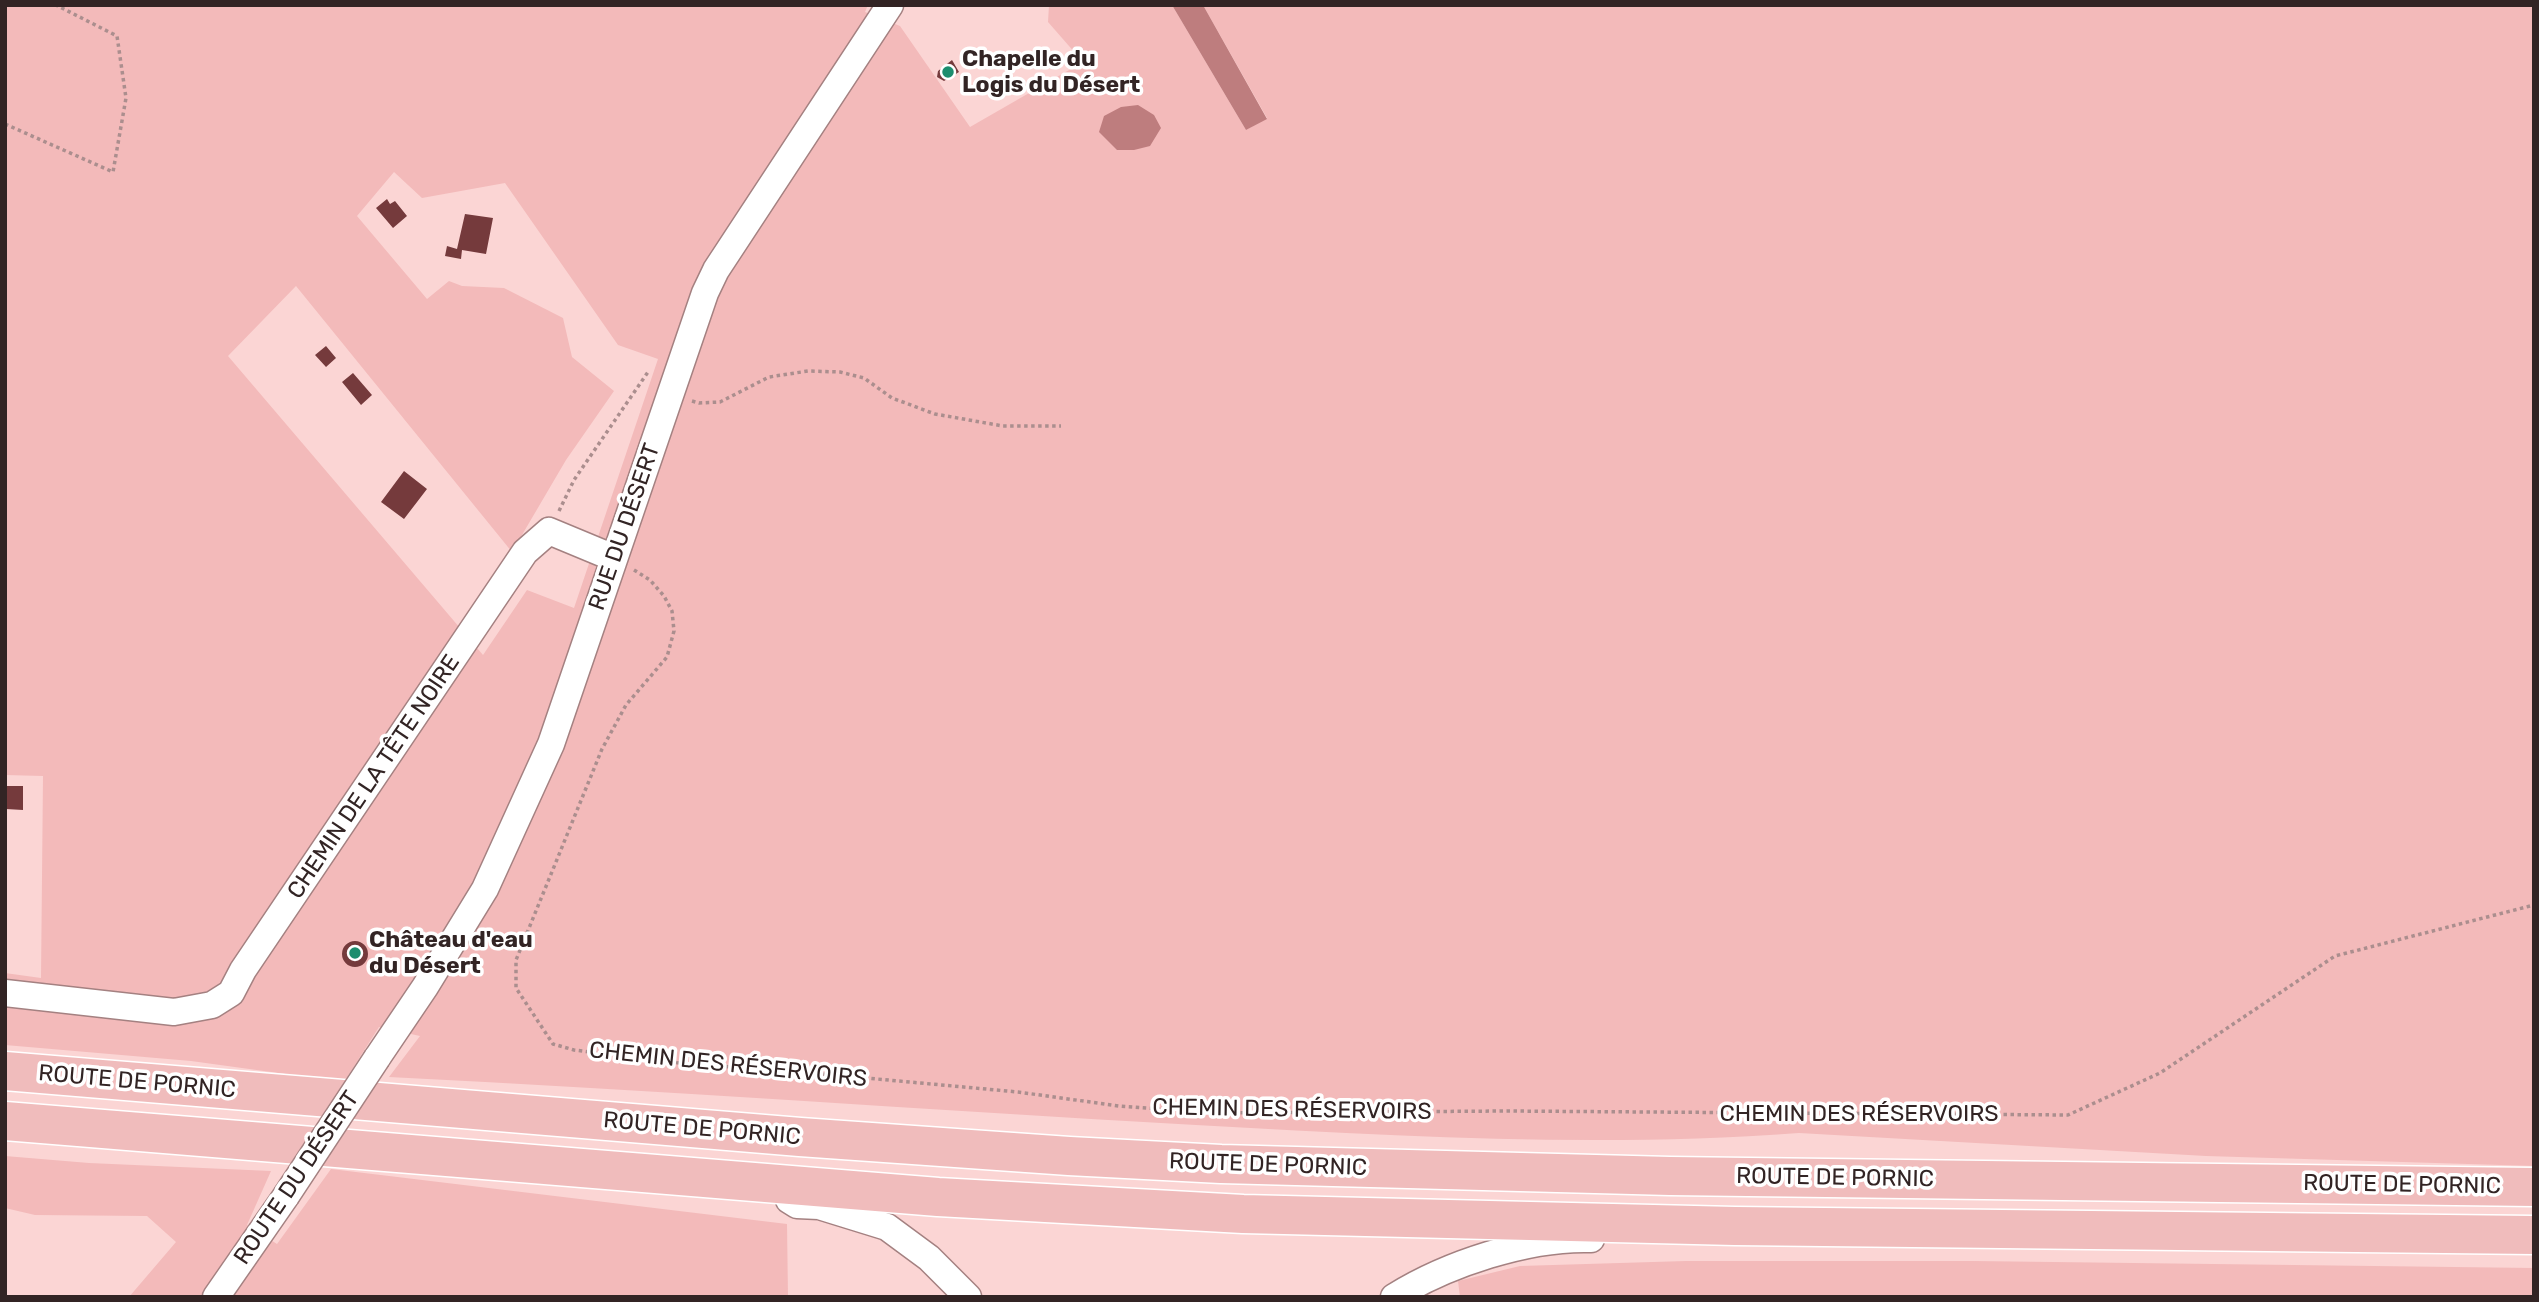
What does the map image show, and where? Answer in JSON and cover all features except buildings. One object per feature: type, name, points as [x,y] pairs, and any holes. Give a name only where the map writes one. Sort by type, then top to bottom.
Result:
[{"type":"highway","name":"ROUTE DE PORNIC","points":[[5,1071],[800,1137],[1031,1154],[1221,1164],[1657,1176],[2534,1187]]},
{"type":"highway","points":[[5,1121],[938,1197],[1243,1214],[1735,1226],[2534,1236]]},
{"type":"street","name":"RUE DU DÉSERT","points":[[377,1058],[425,987],[485,889],[551,744],[705,293],[716,270],[890,5]]},
{"type":"street","points":[[549,531],[614,558]]},
{"type":"street","name":"CHEMIN DE LA TÊTE NOIRE","points":[[5,993],[174,1012],[212,1005],[231,993],[243,970],[486,608],[525,552],[549,531]]},
{"type":"street","name":"ROUTE DU DÉSERT","points":[[216,1297],[377,1058]]},
{"type":"street","points":[[760,1183],[797,1205],[819,1206],[887,1227],[929,1258],[968,1297]]},
{"type":"street","points":[[1394,1297],[1456,1265],[1530,1246],[1570,1238],[1696,1242],[1735,1226]]},
{"type":"path","points":[[5,124],[113,172],[126,98],[117,36],[57,5]]},
{"type":"path","points":[[670,394],[699,403],[719,402],[769,377],[808,371],[840,372],[864,377],[892,398],[935,414],[1003,426],[1061,426]]},
{"type":"path","points":[[549,531],[574,480],[648,372]]},
{"type":"path","name":"CHEMIN DES RÉSERVOIRS","points":[[614,558],[650,580],[664,596],[672,611],[674,632],[667,657],[626,705],[603,749],[516,960],[516,988],[553,1044],[574,1050],[668,1062],[1018,1092],[1119,1106],[1216,1113],[1521,1111],[2068,1115],[2160,1073],[2335,956],[2534,905]]},
{"type":"shaded area","points":[[5,5],[868,5],[865,12],[900,26],[970,127],[1083,62],[1048,22],[1049,5],[1172,5],[1246,130],[1267,118],[1203,5],[2534,5],[2534,1166],[2206,1156],[1799,1133],[1648,1140],[1422,1136],[389,1077],[420,1036],[379,1027],[344,1082],[191,1061],[5,1045],[5,973],[41,978],[43,776],[5,775]],"holes":[[[394,172],[422,198],[505,183],[618,345],[658,359],[574,608],[527,590],[483,655],[228,356],[296,286],[512,552],[566,460],[614,391],[572,357],[563,318],[504,288],[462,286],[449,281],[427,299],[357,216]]]},
{"type":"shaded area","points":[[1172,5],[1203,5],[1267,119],[1246,130]]},
{"type":"shaded area","points":[[1138,105],[1154,115],[1161,128],[1150,146],[1117,150],[1099,132],[1104,116],[1121,107]]},
{"type":"shaded area","points":[[5,1156],[89,1163],[271,1171],[247,1225],[277,1244],[331,1169],[787,1224],[788,1297],[129,1297],[176,1242],[147,1216],[35,1215],[5,1208]]},
{"type":"shaded area","points":[[1686,1261],[1973,1261],[2534,1268],[2534,1297],[1460,1297],[1458,1281],[1520,1266]]},
{"type":"place","name":"Chapelle du Logis du Désert","points":[[948,72]]},
{"type":"place","name":"Château d'eau du Désert","points":[[355,953]]}]
